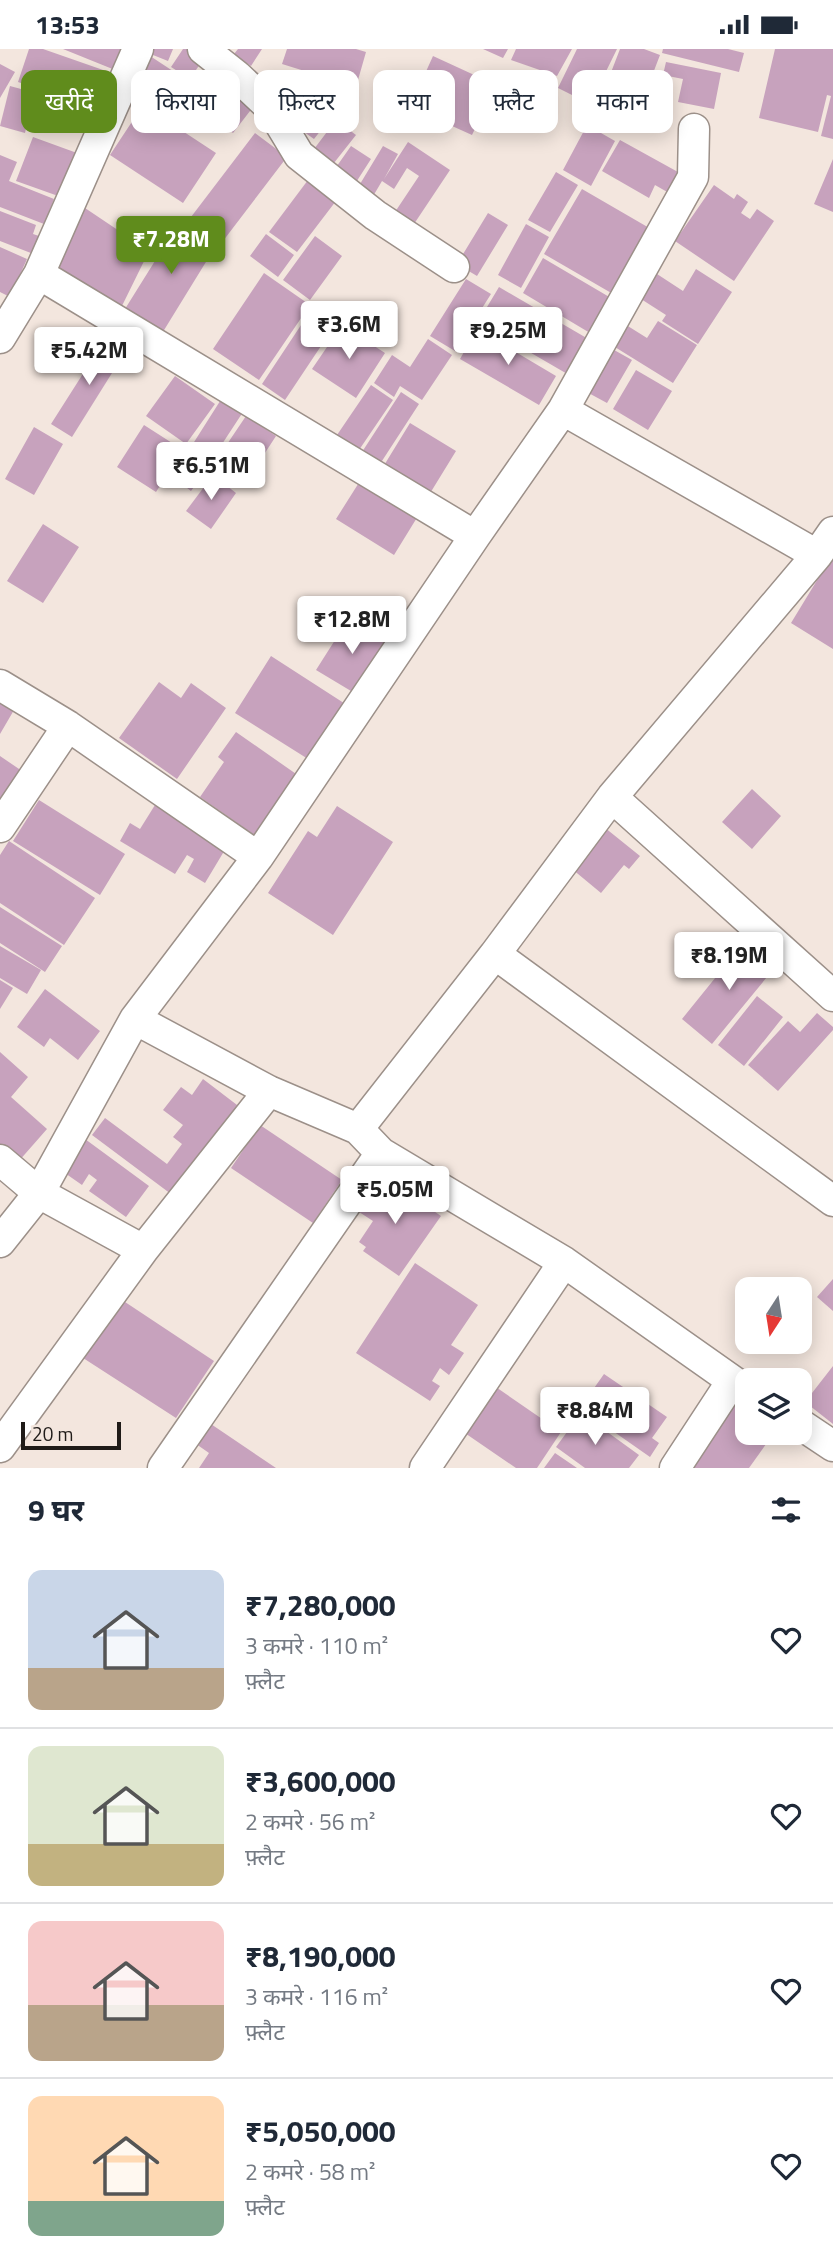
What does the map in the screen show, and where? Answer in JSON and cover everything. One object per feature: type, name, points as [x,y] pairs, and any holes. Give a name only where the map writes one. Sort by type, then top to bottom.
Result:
[{"type":"street","points":[[0,338],[39,274],[138,49]]},
{"type":"street","points":[[203,49],[270,107],[299,155],[375,215],[454,267]]},
{"type":"street","points":[[0,1242],[39,1193],[135,1019],[258,857],[563,410],[693,177],[694,129]]},
{"type":"street","points":[[39,274],[475,536]]},
{"type":"street","points":[[358,1129],[495,954],[612,797],[825,543],[563,410]]},
{"type":"street","points":[[0,685],[68,726],[258,857]]},
{"type":"street","points":[[0,827],[68,726]]},
{"type":"street","points":[[612,797],[833,996]]},
{"type":"street","points":[[495,954],[833,1201]]},
{"type":"street","points":[[135,1019],[269,1091],[358,1129],[381,1153],[564,1262],[735,1383]]},
{"type":"street","points":[[0,1447],[143,1250],[269,1091]]},
{"type":"street","points":[[163,1468],[381,1153]]},
{"type":"street","points":[[0,1160],[39,1193],[143,1250]]},
{"type":"street","points":[[425,1468],[564,1262]]},
{"type":"street","points":[[675,1468],[735,1391]]},
{"type":"street","points":[[812,1433],[833,1446]]},
{"type":"building","points":[[29,49],[43,49],[103,70],[22,70]]},
{"type":"building","points":[[63,49],[124,49],[115,70]]},
{"type":"building","points":[[150,49],[173,49],[168,61],[148,53]]},
{"type":"building","points":[[183,49],[190,49],[204,58],[196,70],[176,70],[171,67]]},
{"type":"building","points":[[238,49],[262,49],[251,66],[234,54]]},
{"type":"building","points":[[287,49],[356,49],[366,52],[359,76],[359,70],[301,70],[282,64]]},
{"type":"building","points":[[483,49],[508,49],[503,58]]},
{"type":"building","points":[[516,49],[572,49],[558,74],[558,70],[540,70],[511,60]]},
{"type":"building","points":[[577,49],[617,49],[607,70],[572,70],[572,95],[558,88]]},
{"type":"building","points":[[620,49],[644,49],[660,55],[654,70],[612,70]]},
{"type":"building","points":[[663,49],[728,49],[744,53],[739,72],[662,53]]},
{"type":"building","points":[[775,49],[833,49],[833,139],[821,136],[831,96],[827,95],[818,132],[759,118]]},
{"type":"building","points":[[144,52],[171,70],[132,70]]},
{"type":"building","points":[[433,56],[469,73],[469,133],[473,133],[472,135],[455,127],[455,70],[427,70]]},
{"type":"building","points":[[666,62],[721,73],[714,109],[678,102],[683,79],[673,77],[673,70],[664,70]]},
{"type":"building","points":[[0,64],[15,72],[0,98]]},
{"type":"building","points":[[10,86],[21,89],[21,132],[0,126]]},
{"type":"building","points":[[240,89],[254,100],[254,106],[240,124]]},
{"type":"building","points":[[131,123],[131,133],[186,133],[216,153],[183,203],[110,155]]},
{"type":"building","points":[[255,133],[287,157],[223,241],[191,217]]},
{"type":"building","points":[[306,133],[319,133],[314,139]]},
{"type":"building","points":[[326,133],[356,135],[330,168],[311,153]]},
{"type":"building","points":[[583,133],[601,133],[615,141],[591,186],[563,170]]},
{"type":"building","points":[[33,137],[77,153],[61,197],[16,181]]},
{"type":"building","points":[[620,140],[687,177],[676,197],[655,185],[649,198],[602,171]]},
{"type":"building","points":[[408,142],[450,170],[412,227],[393,215],[419,176],[407,168],[394,189],[382,181],[372,198],[357,189],[383,146],[398,154],[384,179]]},
{"type":"building","points":[[351,146],[371,159],[353,187],[332,173]]},
{"type":"building","points":[[0,155],[17,162],[9,181],[54,199],[44,224],[0,207]]},
{"type":"building","points":[[833,159],[833,212],[814,204]]},
{"type":"building","points":[[556,172],[578,185],[550,232],[528,220]]},
{"type":"building","points":[[311,176],[339,197],[297,252],[269,232]]},
{"type":"building","points":[[714,185],[734,199],[737,194],[748,202],[741,213],[750,219],[757,209],[774,221],[734,281],[675,241]]},
{"type":"building","points":[[582,189],[651,229],[613,294],[544,254]]},
{"type":"building","points":[[85,208],[149,251],[118,314],[50,270]]},
{"type":"building","points":[[0,211],[36,225],[33,234],[42,237],[36,255],[0,241]]},
{"type":"building","points":[[488,213],[508,225],[477,276],[457,264]]},
{"type":"building","points":[[183,216],[217,244],[161,335],[125,309]]},
{"type":"building","points":[[526,224],[549,237],[521,288],[498,275]]},
{"type":"building","points":[[266,234],[294,255],[278,277],[250,256]]},
{"type":"building","points":[[315,236],[342,256],[310,300],[283,280]]},
{"type":"building","points":[[0,247],[27,259],[10,297],[0,292]]},
{"type":"building","points":[[543,258],[611,298],[590,333],[523,293]]},
{"type":"building","points":[[696,269],[732,292],[698,344],[662,321],[666,315],[641,299],[657,274],[683,291]]},
{"type":"building","points":[[264,273],[310,305],[259,380],[213,349]]},
{"type":"building","points":[[466,279],[491,294],[455,351],[430,336]]},
{"type":"building","points":[[499,287],[590,340],[569,375],[478,322]]},
{"type":"building","points":[[311,310],[335,325],[285,400],[262,384]]},
{"type":"building","points":[[658,321],[697,345],[673,383],[610,344],[623,323],[647,338]]},
{"type":"building","points":[[342,325],[385,353],[356,398],[312,369]]},
{"type":"building","points":[[477,329],[556,376],[539,405],[460,359]]},
{"type":"building","points":[[107,336],[127,349],[72,437],[51,424]]},
{"type":"building","points":[[428,339],[452,355],[422,400],[400,386],[394,397],[374,383],[392,355],[410,367]]},
{"type":"building","points":[[607,346],[632,360],[607,403],[583,390]]},
{"type":"building","points":[[636,370],[672,391],[648,430],[613,409]]},
{"type":"building","points":[[175,376],[215,404],[186,444],[146,416]]},
{"type":"building","points":[[371,385],[393,400],[359,450],[337,435]]},
{"type":"building","points":[[401,392],[419,404],[380,464],[362,452]]},
{"type":"building","points":[[222,398],[243,412],[209,464],[189,450]]},
{"type":"building","points":[[246,416],[276,436],[244,485],[213,465]]},
{"type":"building","points":[[410,423],[456,451],[429,495],[383,467]]},
{"type":"building","points":[[144,425],[183,450],[156,492],[117,467]]},
{"type":"building","points":[[34,427],[63,444],[34,495],[5,479]]},
{"type":"building","points":[[194,459],[207,469],[191,491],[178,481]]},
{"type":"building","points":[[213,475],[236,493],[211,529],[186,511]]},
{"type":"building","points":[[360,481],[418,516],[394,555],[336,519]]},
{"type":"building","points":[[43,524],[79,547],[43,603],[7,581]]},
{"type":"building","points":[[830,559],[833,561],[833,649],[791,623]]},
{"type":"building","points":[[349,618],[388,642],[356,694],[316,670]]},
{"type":"building","points":[[271,656],[350,707],[308,759],[235,713]]},
{"type":"building","points":[[159,682],[181,698],[191,683],[226,708],[177,779],[119,738]]},
{"type":"building","points":[[0,702],[14,710],[0,734]]},
{"type":"building","points":[[236,732],[299,776],[256,836],[200,797],[224,762],[218,757]]},
{"type":"building","points":[[0,756],[22,771],[0,802]]},
{"type":"building","points":[[752,789],[781,816],[752,849],[722,822]]},
{"type":"building","points":[[39,800],[125,854],[100,895],[13,841]]},
{"type":"building","points":[[155,805],[226,848],[205,883],[187,872],[194,859],[187,855],[175,874],[120,841],[130,823],[140,829]]},
{"type":"building","points":[[337,806],[393,842],[333,935],[268,893],[308,831],[317,837]]},
{"type":"building","points":[[599,823],[640,856],[629,869],[624,865],[601,893],[566,864]]},
{"type":"building","points":[[9,841],[95,898],[64,945],[0,903],[0,855]]},
{"type":"building","points":[[0,907],[62,946],[45,972],[0,943]]},
{"type":"building","points":[[745,941],[776,966],[712,1044],[682,1019]]},
{"type":"building","points":[[0,946],[41,970],[27,994],[0,978]]},
{"type":"building","points":[[0,980],[13,988],[0,1009]]},
{"type":"building","points":[[45,989],[100,1031],[78,1060],[50,1038],[44,1047],[17,1027]]},
{"type":"building","points":[[757,996],[783,1017],[744,1066],[718,1045]]},
{"type":"building","points":[[817,1013],[833,1030],[778,1091],[748,1065],[788,1021],[800,1032]]},
{"type":"building","points":[[0,1052],[28,1077],[11,1097],[47,1129],[18,1162],[0,1146]]},
{"type":"building","points":[[203,1079],[241,1108],[175,1197],[92,1135],[105,1118],[167,1164],[182,1144],[173,1137],[183,1125],[163,1110],[181,1087],[192,1095]]},
{"type":"building","points":[[260,1125],[342,1180],[313,1223],[231,1168]]},
{"type":"building","points":[[85,1139],[149,1186],[126,1217],[89,1191],[97,1180],[89,1174],[82,1185],[62,1171]]},
{"type":"building","points":[[394,1184],[441,1216],[399,1276],[363,1251],[366,1247],[359,1242],[373,1221],[356,1210],[371,1187],[376,1191],[381,1185],[390,1191]]},
{"type":"building","points":[[415,1263],[478,1305],[451,1345],[464,1353],[449,1375],[440,1368],[432,1381],[440,1386],[430,1401],[356,1353]]},
{"type":"building","points":[[833,1279],[833,1311],[817,1297]]},
{"type":"building","points":[[119,1298],[214,1361],[176,1418],[80,1356]]},
{"type":"building","points":[[833,1366],[833,1424],[812,1408],[812,1393]]},
{"type":"building","points":[[604,1374],[667,1417],[652,1438],[659,1443],[650,1457],[580,1408]]},
{"type":"building","points":[[490,1383],[561,1432],[537,1468],[516,1468],[459,1429]]},
{"type":"building","points":[[735,1404],[735,1445],[765,1445],[749,1468],[691,1468]]},
{"type":"building","points":[[581,1413],[639,1455],[629,1468],[585,1468],[556,1447]]},
{"type":"building","points":[[202,1418],[276,1468],[199,1468],[209,1453],[189,1439]]},
{"type":"building","points":[[555,1453],[577,1468],[544,1468]]}]
